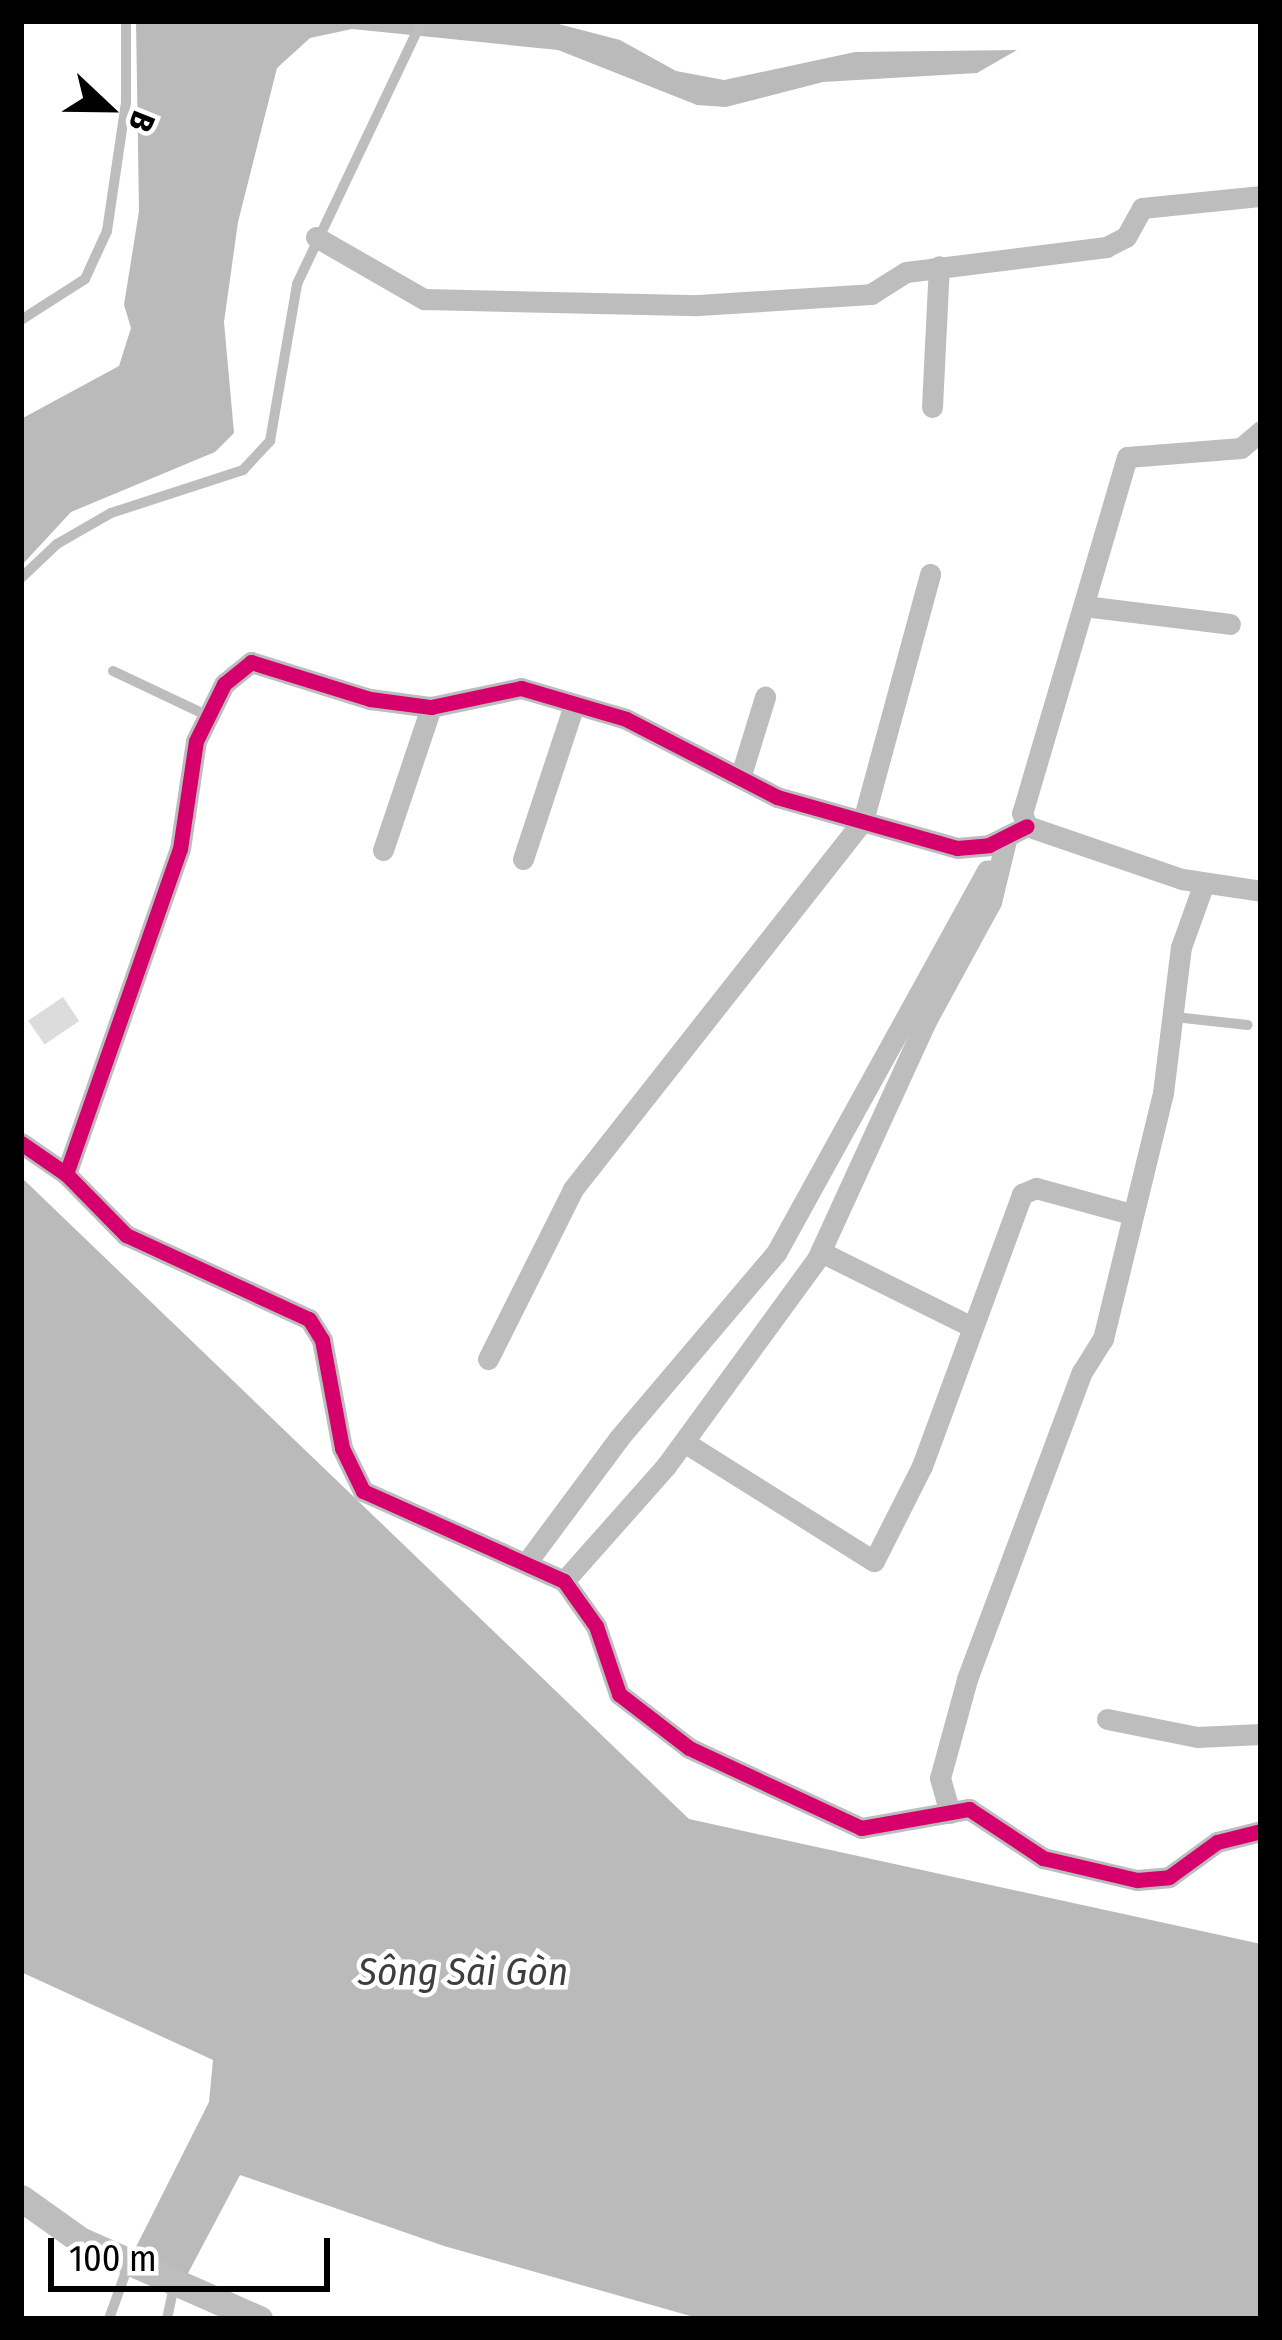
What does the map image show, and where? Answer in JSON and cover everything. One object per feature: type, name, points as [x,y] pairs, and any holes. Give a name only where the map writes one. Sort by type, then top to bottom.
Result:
[{"type":"street","points":[[316,237],[424,299],[483,306],[698,305],[871,294],[906,272],[1106,247],[1126,237],[1142,208],[1261,196]]},
{"type":"street","points":[[932,407],[939,266]]},
{"type":"street","points":[[526,1562],[619,1438],[776,1253],[987,878],[1022,813],[1127,457],[1241,448],[1261,431]]},
{"type":"street","points":[[488,1359],[573,1189],[862,821],[930,574]]},
{"type":"street","points":[[1084,606],[1230,624]]},
{"type":"street","points":[[66,1174],[181,849],[196,741],[224,685],[251,662],[370,698],[430,706],[521,688],[626,719],[777,797],[957,848],[1008,836],[1204,883],[1261,891]]},
{"type":"street","points":[[741,775],[765,697]]},
{"type":"street","points":[[523,860],[574,705]]},
{"type":"street","points":[[383,850],[430,706]]},
{"type":"street","points":[[564,1582],[684,1442],[821,1252],[926,1021],[991,902],[1008,836]]},
{"type":"street","points":[[950,1814],[940,1778],[967,1679],[1082,1372],[1103,1339],[1175,1017],[1181,947],[1204,883]]},
{"type":"street","points":[[21,1144],[66,1174],[126,1235],[309,1318],[322,1340],[342,1448],[363,1491],[564,1582],[596,1626],[619,1694],[689,1748],[861,1828],[950,1814],[985,1814],[1043,1858],[1137,1880],[1169,1877],[1217,1843],[1261,1831]]},
{"type":"street","points":[[684,1442],[874,1561],[922,1466],[1022,1194],[1036,1188],[1131,1214]]},
{"type":"street","points":[[821,1252],[972,1327]]},
{"type":"street","points":[[1107,1719],[1197,1736],[1261,1735]]},
{"type":"street","points":[[21,2198],[129,2263],[259,2319]]},
{"type":"lane","points":[[21,320],[85,279],[107,231],[126,103],[126,21]]},
{"type":"lane","points":[[21,578],[57,544],[111,513],[209,484],[258,458],[270,441],[286,328],[316,237],[413,48],[422,21]]},
{"type":"lane","points":[[113,671],[208,716]]},
{"type":"lane","points":[[1175,1017],[1248,1024]]},
{"type":"lane","points":[[109,2319],[129,2263]]},
{"type":"lane","points":[[167,2319],[175,2283]]},
{"type":"water","points":[[136,21],[547,21],[620,40],[676,71],[724,80],[855,52],[1017,50],[977,73],[823,82],[726,107],[697,105],[558,50],[352,29],[310,38],[277,68],[238,222],[224,322],[234,433],[215,452],[71,512],[21,566],[21,419],[119,366],[131,328],[124,305],[139,211]]},
{"type":"water","name":"Sông Sài Gòn","points":[[21,1177],[689,1819],[1261,1944],[1261,2319],[701,2319],[444,2246],[240,2175],[186,2277],[150,2262],[136,2247],[209,2102],[213,2060],[21,1972]]},
{"type":"building","points":[[63,997],[79,1021],[44,1045],[28,1020]]},
{"type":"cycle path","points":[[66,1174],[180,849],[196,741],[224,684],[251,662],[370,699],[431,707],[521,688],[626,719],[777,797],[957,848],[989,845],[1027,826]]},
{"type":"cycle path","points":[[21,1143],[66,1174],[126,1235],[309,1319],[322,1340],[342,1448],[363,1491],[564,1581],[596,1626],[619,1694],[689,1748],[861,1828],[969,1809],[1043,1858],[1137,1880],[1169,1877],[1217,1842],[1261,1831]]}]
